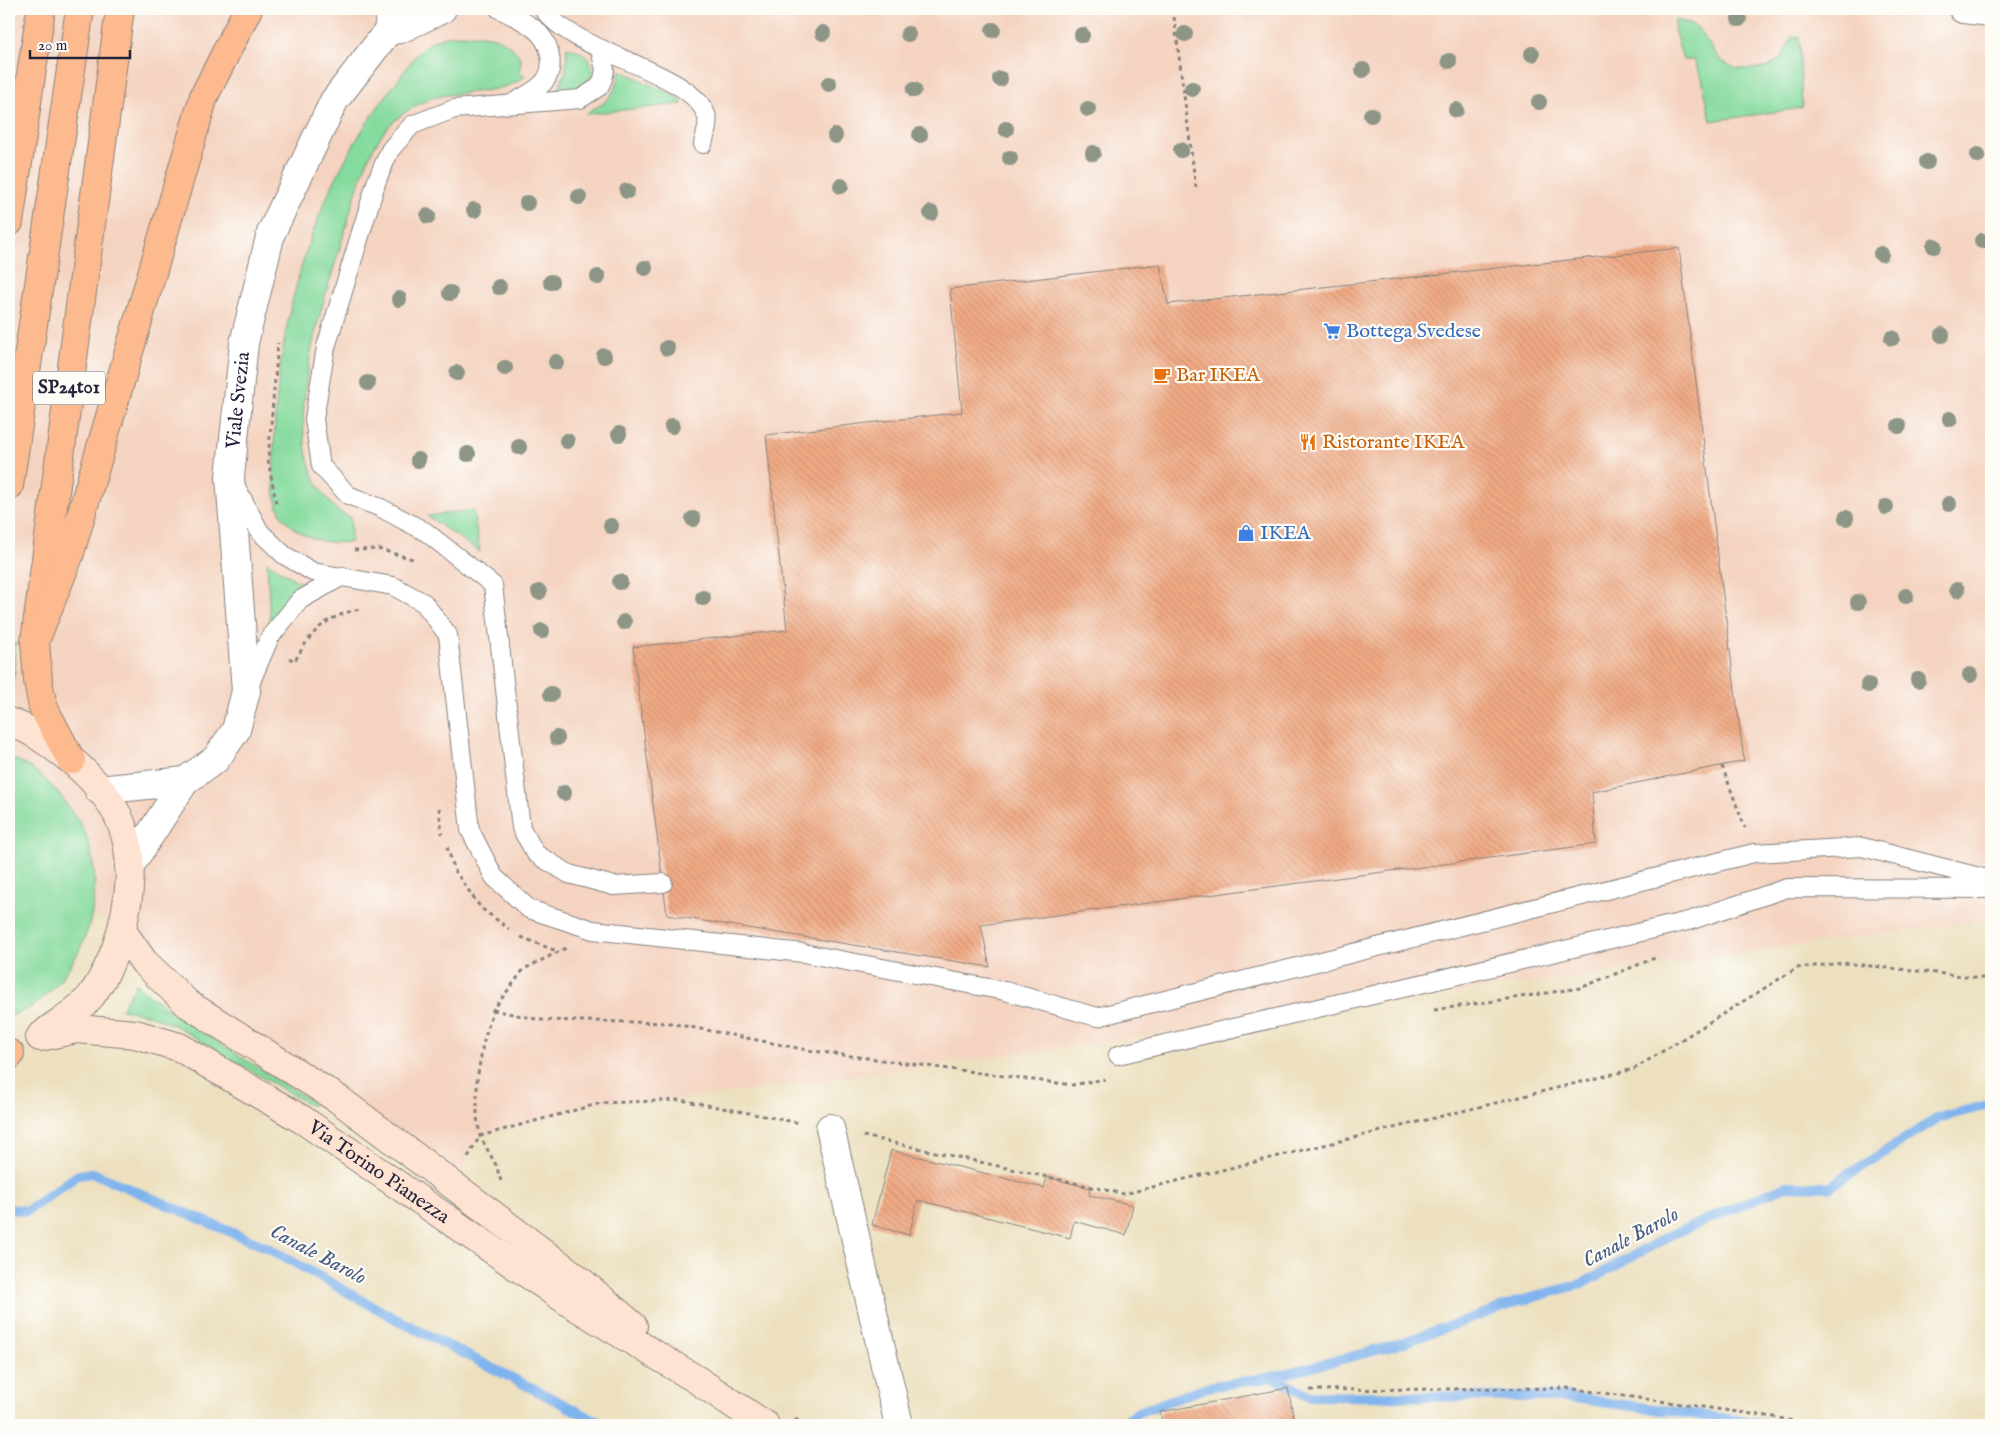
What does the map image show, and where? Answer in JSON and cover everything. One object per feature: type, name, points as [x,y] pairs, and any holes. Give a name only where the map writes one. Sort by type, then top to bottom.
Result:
[{"type":"main road","points":[[9,222],[41,9]]},
{"type":"main road","points":[[9,486],[80,9]]},
{"type":"main road","name":"SP24t01","points":[[71,760],[42,707],[35,641],[120,9]]},
{"type":"main road","points":[[35,641],[69,556],[204,96],[248,9]]},
{"type":"main road","points":[[9,722],[34,732],[71,760],[99,790],[112,806],[122,826],[129,868],[122,931],[105,970],[90,997],[40,1037],[9,1055]]},
{"type":"main road","name":"Via Torino Pianezza","points":[[122,931],[144,962],[188,1004],[338,1099],[445,1178],[577,1278],[694,1378]]},
{"type":"main road","name":"Via Torino Pianezza","points":[[40,1037],[76,1029],[135,1034],[179,1047],[303,1120],[570,1303],[694,1378],[765,1425]]},
{"type":"street","name":"Viale Svezia","points":[[129,868],[185,782],[216,759],[236,730],[246,690],[230,477],[244,343],[271,233],[334,101],[391,20],[400,29],[442,9]]},
{"type":"street","points":[[1963,9],[1991,12]]},
{"type":"street","points":[[99,790],[185,782]]},
{"type":"street","points":[[830,1128],[899,1425]]},
{"type":"lane","points":[[500,9],[539,34],[548,49],[551,62],[548,76],[541,85],[511,104]]},
{"type":"lane","points":[[543,9],[557,26],[578,40],[660,77],[693,96],[707,117],[708,125],[703,144]]},
{"type":"lane","points":[[600,49],[605,74],[598,87],[580,99],[565,102],[454,109],[412,125],[390,150],[377,180],[326,347],[314,419],[321,466],[348,495],[381,508],[426,532],[493,585],[521,828],[536,854],[568,874],[614,886],[663,883]]},
{"type":"lane","points":[[230,477],[260,532],[284,555],[313,572],[393,586],[424,603],[448,635],[470,830],[494,877],[529,909],[592,930],[803,953],[1005,990],[1097,1017],[1754,853],[1862,847],[1991,880]]},
{"type":"lane","points":[[246,690],[270,637],[300,600],[343,576]]},
{"type":"lane","points":[[1118,1055],[1692,920],[1787,888],[1991,889]]},
{"type":"path","points":[[1173,9],[1196,189]]},
{"type":"path","points":[[277,506],[268,459],[278,342]]},
{"type":"path","points":[[349,551],[378,549],[421,563]]},
{"type":"path","points":[[265,648],[295,661],[308,638],[336,615],[359,609],[367,609]]},
{"type":"path","points":[[496,1165],[480,1136],[477,1117],[477,1080],[483,1044],[493,1010],[524,969],[560,952],[592,930]]},
{"type":"path","points":[[1176,1181],[1634,1069],[1797,968],[1844,963],[1991,978]]},
{"type":"path","points":[[1310,1390],[1568,1388],[1774,1417],[1813,1425]]},
{"type":"shaded area","points":[[9,9],[1991,9],[1991,919],[681,1100],[601,1103],[480,1136],[452,1184],[188,1004],[122,931],[9,865]]},
{"type":"green space","points":[[1675,19],[1696,26],[1721,61],[1737,69],[1767,68],[1782,57],[1792,37],[1799,36],[1802,108],[1711,121],[1702,79],[1694,60],[1683,60],[1674,29]]},
{"type":"green space","points":[[453,35],[483,35],[499,39],[513,49],[521,58],[520,71],[525,76],[518,82],[508,86],[452,94],[427,100],[401,115],[390,125],[372,151],[359,183],[323,305],[314,337],[308,372],[304,405],[304,438],[310,467],[329,501],[339,511],[351,517],[351,542],[321,541],[302,534],[287,522],[278,507],[274,491],[276,402],[282,353],[304,257],[321,211],[342,166],[366,124],[419,52],[433,41]]},
{"type":"green space","points":[[567,47],[587,57],[592,66],[592,71],[591,78],[563,96],[557,92],[566,69]]},
{"type":"green space","points":[[620,70],[679,98],[682,104],[586,114],[609,97],[617,84]]},
{"type":"green space","points":[[473,510],[480,552],[427,516]]},
{"type":"green space","points":[[267,562],[299,582],[311,585],[280,609],[270,624]]},
{"type":"green space","points":[[9,643],[16,644],[14,675],[10,687]]},
{"type":"green space","points":[[9,757],[28,766],[52,786],[79,822],[85,833],[92,857],[95,880],[89,926],[69,968],[54,987],[36,1004],[9,1017]]},
{"type":"green space","points":[[136,984],[184,1021],[314,1103],[311,1106],[176,1026],[149,1015],[121,1009]]},
{"type":"building","name":"IKEA","points":[[1679,248],[1744,761],[1592,792],[1596,844],[981,925],[990,967],[667,915],[633,647],[787,630],[766,435],[962,412],[950,289],[1160,264],[1168,304]]},
{"type":"building","points":[[891,1150],[1044,1188],[1047,1177],[1090,1188],[1089,1195],[1133,1205],[1126,1235],[1074,1221],[1070,1238],[918,1200],[909,1235],[872,1225]]},
{"type":"building","points":[[1288,1388],[1295,1425],[1163,1425],[1160,1412]]},
{"type":"waterway","name":"Canale Barolo","points":[[1117,1425],[1139,1412],[1207,1387],[1272,1377],[1393,1346],[1517,1302],[1584,1283],[1671,1235],[1786,1186],[1829,1187],[1938,1118],[1991,1104]]},
{"type":"waterway","name":"Canale Barolo","points":[[9,1209],[27,1211],[78,1175],[93,1173],[268,1248],[394,1318],[604,1425]]},
{"type":"waterway","points":[[1272,1377],[1310,1396],[1566,1397],[1771,1425]]},
{"type":"place","name":"Bottega Svedese","points":[[1332,331]]},
{"type":"place","name":"Bar IKEA","points":[[1162,375]]},
{"type":"place","name":"Ristorante IKEA","points":[[1308,442]]},
{"type":"place","name":"IKEA","points":[[1246,533]]}]
